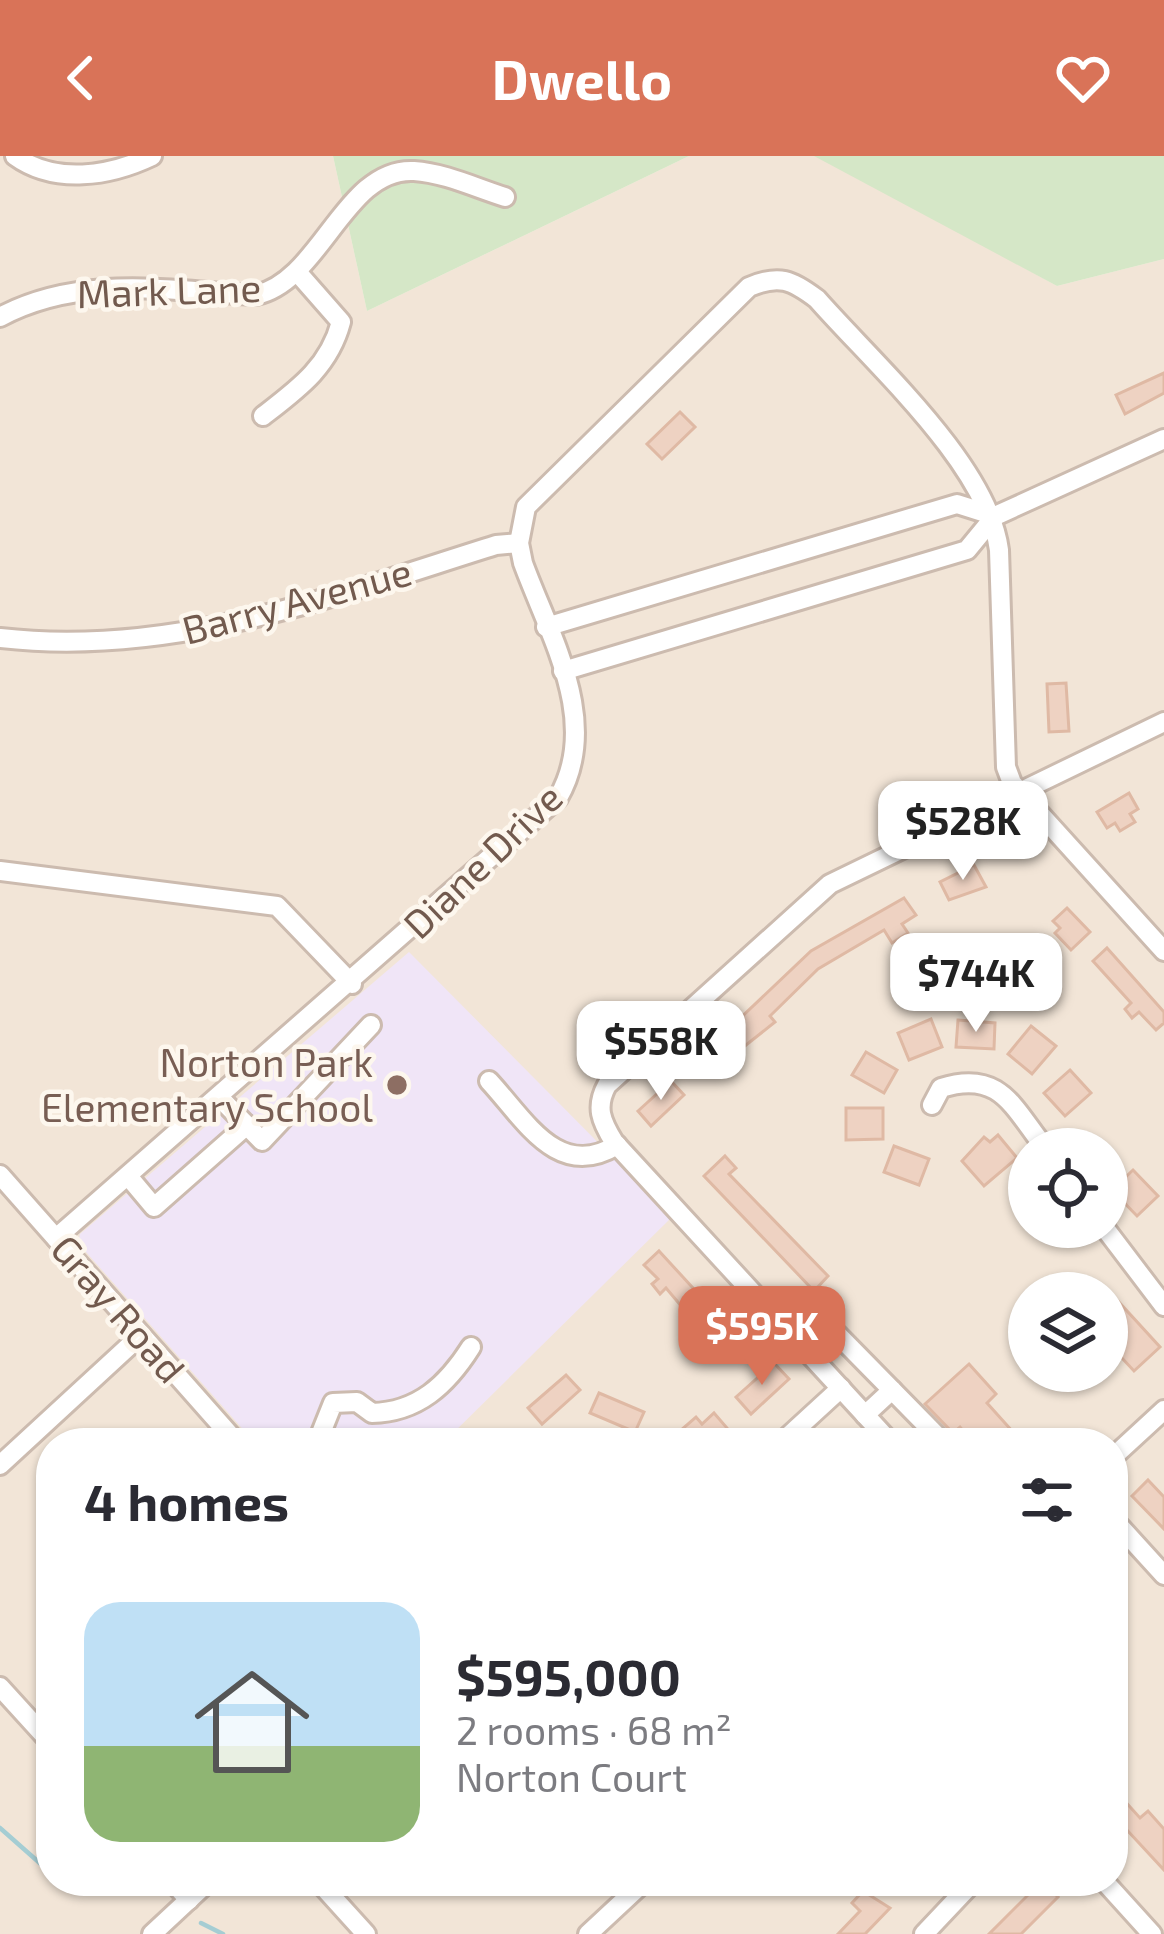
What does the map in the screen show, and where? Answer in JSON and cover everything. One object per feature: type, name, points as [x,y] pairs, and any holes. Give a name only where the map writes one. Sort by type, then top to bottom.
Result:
[{"type":"street","points":[[15,156],[38,170],[74,175],[126,167],[152,156]]},
{"type":"street","name":"Mark Lane","points":[[0,316],[58,294],[103,287],[256,295],[276,290],[298,273],[350,208],[398,172],[428,173],[505,197]]},
{"type":"street","points":[[262,416],[312,378],[328,356],[341,322],[298,273]]},
{"type":"street","points":[[519,543],[533,495],[749,286],[781,278],[817,299],[972,475],[994,516],[1006,767],[1020,796],[1164,951]]},
{"type":"street","points":[[563,671],[967,550],[994,516],[1164,439]]},
{"type":"street","points":[[546,627],[957,504],[994,516]]},
{"type":"street","name":"Diane Drive","points":[[56,1238],[352,984],[558,798],[572,774],[578,741],[563,671],[519,543]]},
{"type":"street","name":"Barry Avenue","points":[[0,638],[108,642],[220,629],[496,545],[519,543]]},
{"type":"street","points":[[877,1428],[617,1145],[599,1108],[608,1084],[802,906],[860,866],[1020,796],[1164,722]]},
{"type":"street","points":[[0,872],[277,906],[352,984]]},
{"type":"street","points":[[220,1098],[262,1141],[371,1025]]},
{"type":"street","points":[[932,1105],[941,1088],[967,1080],[993,1086],[1028,1128]]},
{"type":"street","points":[[489,1081],[563,1154],[588,1159],[617,1145]]},
{"type":"street","points":[[128,1176],[154,1207],[247,1125]]},
{"type":"street","name":"Gray Road","points":[[0,1175],[116,1295],[141,1335],[224,1428]]},
{"type":"street","points":[[1120,1248],[1164,1306]]},
{"type":"street","points":[[814,1357],[837,1334],[929,1428]]},
{"type":"street","points":[[40,1428],[141,1335]]},
{"type":"street","points":[[323,1428],[333,1403],[357,1402],[372,1413],[406,1410],[454,1375],[471,1348]]},
{"type":"street","points":[[798,1428],[841,1388]]},
{"type":"street","points":[[865,1415],[892,1390]]},
{"type":"street","points":[[1128,1443],[1164,1410]]},
{"type":"street","points":[[0,1465],[36,1432]]},
{"type":"street","points":[[1128,1535],[1164,1575]]},
{"type":"street","points":[[0,1687],[36,1722]]},
{"type":"street","points":[[185,1896],[188,1900]]},
{"type":"street","points":[[152,1934],[192,1896]]},
{"type":"street","points":[[332,1896],[366,1934]]},
{"type":"street","points":[[588,1934],[624,1896]]},
{"type":"street","points":[[924,1934],[960,1896]]},
{"type":"street","points":[[1118,1896],[1152,1934]]},
{"type":"shaded area","points":[[0,156],[333,156],[367,311],[689,156],[823,156],[1057,286],[1164,259],[1164,1934],[0,1934]]},
{"type":"shaded area","name":"Norton Park Elementary School","points":[[409,952],[672,1217],[458,1428],[242,1428],[78,1243],[80,1234]]},
{"type":"green space","points":[[333,156],[689,156],[367,311]]},
{"type":"green space","points":[[814,156],[1164,156],[1164,259],[1057,286]]},
{"type":"building","points":[[1164,373],[1164,393],[1125,414],[1116,395]]},
{"type":"building","points":[[680,412],[695,427],[662,459],[647,444]]},
{"type":"building","points":[[1066,683],[1069,731],[1049,732],[1047,684]]},
{"type":"building","points":[[1129,793],[1138,809],[1130,814],[1135,822],[1120,831],[1115,823],[1107,828],[1097,812]]},
{"type":"building","points":[[974,865],[986,887],[949,900],[940,882]]},
{"type":"building","points":[[904,898],[916,915],[902,924],[908,933],[892,943],[884,930],[818,969],[770,1016],[775,1022],[707,1076],[694,1062],[811,951]]},
{"type":"building","points":[[1067,908],[1090,932],[1071,950],[1055,933],[1060,928],[1053,921]]},
{"type":"building","points":[[1107,948],[1164,1012],[1164,1023],[1156,1030],[1139,1012],[1132,1018],[1125,1009],[1131,1003],[1093,961]]},
{"type":"building","points":[[931,1019],[942,1047],[909,1060],[898,1033]]},
{"type":"building","points":[[958,1020],[995,1023],[994,1049],[956,1047]]},
{"type":"building","points":[[1031,1026],[1056,1046],[1032,1074],[1008,1054]]},
{"type":"building","points":[[866,1052],[897,1070],[884,1093],[852,1075]]},
{"type":"building","points":[[1070,1070],[1091,1093],[1065,1116],[1044,1093]]},
{"type":"building","points":[[671,1081],[684,1095],[651,1126],[638,1111]]},
{"type":"building","points":[[846,1108],[883,1108],[883,1139],[846,1140]]},
{"type":"building","points":[[998,1135],[1008,1147],[1008,1166],[984,1186],[962,1161],[984,1137],[990,1142]]},
{"type":"building","points":[[894,1146],[929,1159],[919,1185],[884,1172]]},
{"type":"building","points":[[725,1156],[736,1168],[729,1174],[828,1276],[814,1291],[704,1176]]},
{"type":"building","points":[[1133,1170],[1158,1196],[1137,1216],[1128,1207],[1128,1175]]},
{"type":"building","points":[[659,1251],[738,1337],[720,1352],[666,1288],[660,1294],[652,1284],[658,1279],[644,1265]]},
{"type":"building","points":[[1128,1312],[1160,1347],[1134,1371],[1128,1365]]},
{"type":"building","points":[[774,1363],[789,1379],[751,1414],[736,1397]]},
{"type":"building","points":[[969,1364],[996,1394],[987,1403],[1010,1428],[948,1428],[925,1404]]},
{"type":"building","points":[[566,1375],[580,1390],[542,1424],[528,1408]]},
{"type":"building","points":[[599,1393],[644,1412],[637,1428],[590,1413]]},
{"type":"building","points":[[714,1413],[727,1428],[683,1428],[696,1417],[702,1424]]},
{"type":"building","points":[[1148,1480],[1164,1497],[1164,1529],[1132,1496]]},
{"type":"building","points":[[1128,1805],[1140,1818],[1148,1811],[1164,1829],[1164,1870],[1128,1831]]},
{"type":"building","points":[[858,1896],[871,1896],[890,1908],[865,1934],[838,1934],[860,1911],[852,1903]]},
{"type":"building","points":[[1027,1896],[1058,1897],[1021,1934],[989,1934]]},
{"type":"waterway","points":[[0,1828],[36,1860]]},
{"type":"waterway","points":[[201,1923],[223,1934]]},
{"type":"place","name":"Norton Park Elementary School","points":[[397,1085]]}]
